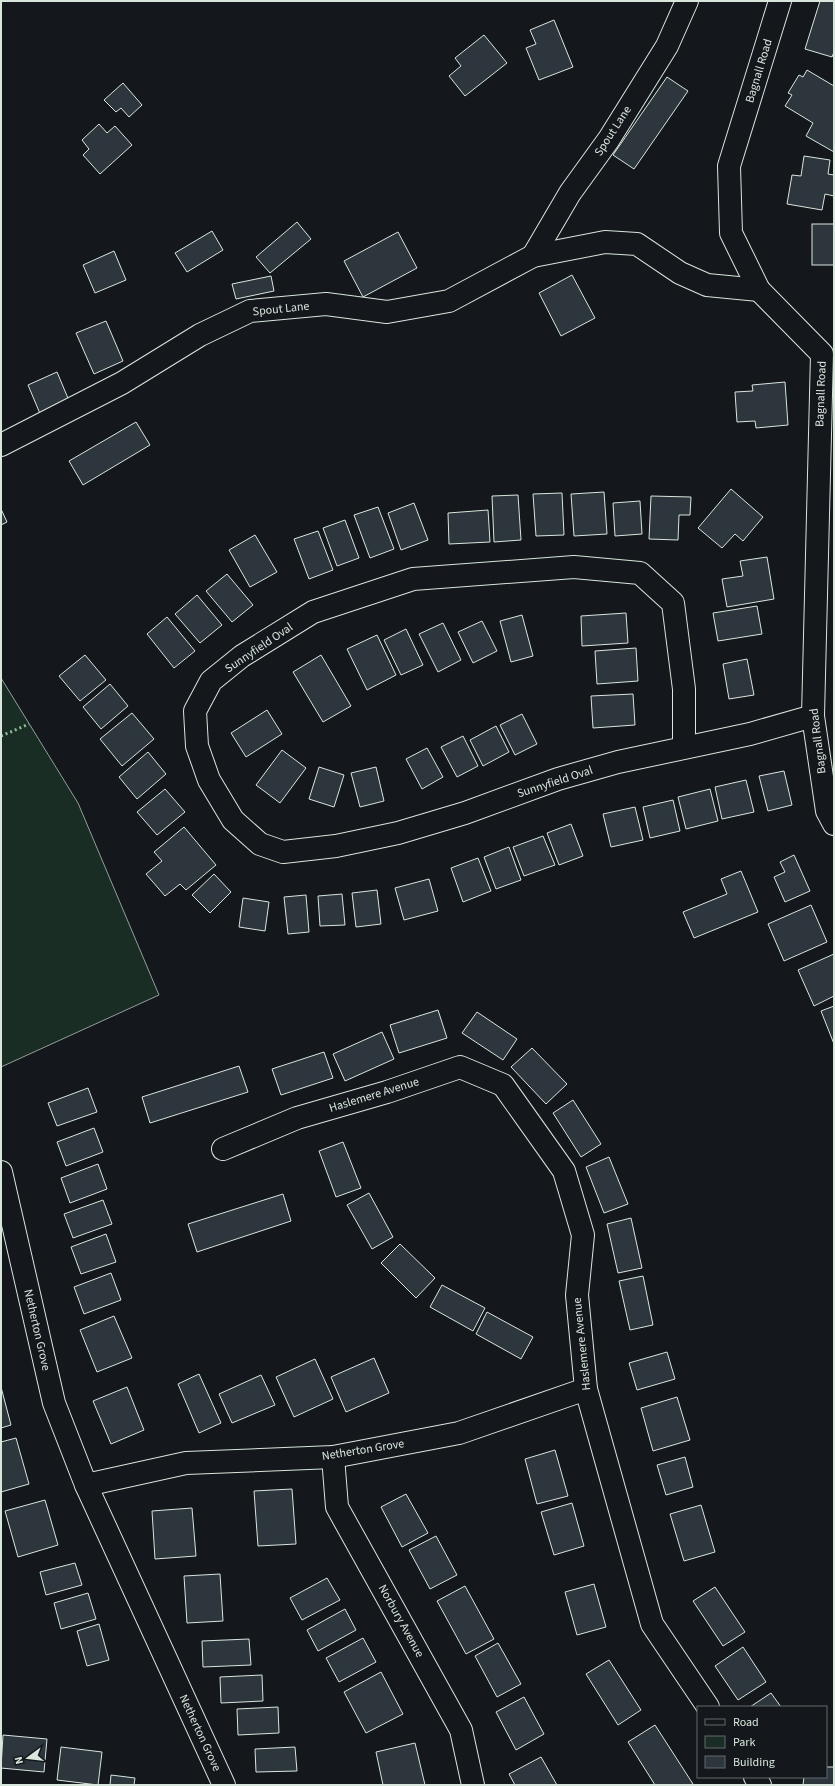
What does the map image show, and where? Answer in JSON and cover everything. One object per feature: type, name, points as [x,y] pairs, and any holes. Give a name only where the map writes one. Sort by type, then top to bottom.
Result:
[{"type":"street","name":"Spout Lane","points":[[533,256],[570,193],[609,139],[667,46],[687,1]]},
{"type":"street","name":"Bagnall Road","points":[[780,1],[729,166],[731,233],[760,290],[822,354],[813,716],[827,811],[834,824]]},
{"type":"street","name":"Spout Lane","points":[[1,445],[122,383],[200,335],[250,311],[326,304],[387,312],[449,301],[533,256],[605,242],[638,244],[680,273],[707,285],[760,290]]},
{"type":"street","name":"Sunnyfield Oval","points":[[684,748],[684,689],[673,603],[640,573],[574,567],[413,579],[313,612],[242,656],[211,681],[195,711],[197,746],[209,780],[233,820],[260,844],[283,852],[336,846],[398,833],[465,813],[558,779],[618,762],[684,748],[750,734],[813,716]]},
{"type":"street","name":"Haslemere Avenue","points":[[222,1149],[298,1118],[387,1092],[460,1067],[503,1085],[564,1171],[584,1236],[577,1295],[586,1389],[652,1624],[707,1706]]},
{"type":"street","name":"Netherton Grove","points":[[1,1172],[54,1403],[86,1485],[224,1785]]},
{"type":"street","name":"Netherton Grove","points":[[86,1485],[186,1463],[333,1458],[460,1433],[586,1389]]},
{"type":"street","name":"Norbury Avenue","points":[[333,1458],[337,1507],[462,1730],[473,1785]]},
{"type":"green space","points":[[1,678],[78,803],[159,995],[1,1067]]},
{"type":"building","points":[[820,1],[834,1],[834,52],[832,57],[805,49]]},
{"type":"building","points":[[554,20],[573,67],[539,80],[526,48],[536,44],[530,30]]},
{"type":"building","points":[[484,35],[507,63],[465,96],[449,76],[461,66],[455,58]]},
{"type":"building","points":[[807,70],[834,86],[834,152],[806,136],[813,123],[785,106],[792,95],[788,93],[799,75],[803,77]]},
{"type":"building","points":[[667,77],[688,91],[634,169],[613,155]]},
{"type":"building","points":[[123,83],[142,105],[129,117],[121,108],[116,112],[104,100]]},
{"type":"building","points":[[99,124],[107,133],[115,126],[132,145],[100,174],[83,155],[89,149],[82,140]]},
{"type":"building","points":[[804,156],[830,160],[828,174],[834,175],[834,196],[825,194],[822,210],[787,204],[792,175],[801,176]]},
{"type":"building","points":[[297,222],[311,239],[270,273],[256,257]]},
{"type":"building","points":[[812,224],[834,224],[834,265],[812,265]]},
{"type":"building","points":[[212,231],[223,250],[187,272],[175,253]]},
{"type":"building","points":[[398,232],[417,268],[363,297],[344,261]]},
{"type":"building","points":[[114,251],[126,280],[95,293],[83,265]]},
{"type":"building","points":[[572,275],[595,318],[561,336],[539,293]]},
{"type":"building","points":[[271,276],[274,291],[236,299],[232,284]]},
{"type":"building","points":[[106,321],[123,361],[94,374],[76,333]]},
{"type":"building","points":[[57,372],[70,403],[41,416],[28,385]]},
{"type":"building","points":[[785,382],[788,425],[756,428],[755,421],[737,422],[735,392],[753,391],[752,385]]},
{"type":"building","points":[[136,422],[150,445],[83,485],[69,461]]},
{"type":"building","points":[[731,489],[763,517],[743,541],[735,534],[722,548],[698,528]]},
{"type":"building","points":[[604,492],[607,534],[574,536],[571,494]]},
{"type":"building","points":[[562,493],[564,535],[536,536],[533,494]]},
{"type":"building","points":[[518,495],[521,540],[494,542],[492,496]]},
{"type":"building","points":[[651,496],[691,497],[690,515],[679,515],[678,540],[649,539]]},
{"type":"building","points":[[640,501],[642,534],[615,536],[613,503]]},
{"type":"building","points":[[414,503],[428,540],[401,550],[388,513]]},
{"type":"building","points":[[378,507],[394,549],[370,558],[354,515]]},
{"type":"building","points":[[1,509],[7,522],[1,525]]},
{"type":"building","points":[[488,510],[490,542],[449,544],[448,513]]},
{"type":"building","points":[[345,520],[359,558],[337,566],[323,528]]},
{"type":"building","points":[[318,531],[333,570],[309,579],[294,539]]},
{"type":"building","points":[[255,535],[277,572],[250,587],[229,550]]},
{"type":"building","points":[[767,557],[774,599],[727,607],[722,579],[743,576],[740,561]]},
{"type":"building","points":[[227,574],[253,605],[232,622],[206,591]]},
{"type":"building","points":[[197,595],[222,625],[200,643],[175,614]]},
{"type":"building","points":[[757,606],[762,634],[718,641],[713,613]]},
{"type":"building","points":[[626,613],[628,643],[582,646],[581,616]]},
{"type":"building","points":[[522,615],[533,656],[511,662],[500,621]]},
{"type":"building","points":[[167,617],[195,651],[174,668],[147,634]]},
{"type":"building","points":[[482,621],[497,651],[473,663],[458,632]]},
{"type":"building","points":[[443,623],[461,660],[438,672],[419,634]]},
{"type":"building","points":[[406,629],[423,665],[401,675],[384,640]]},
{"type":"building","points":[[377,635],[396,675],[367,690],[347,649]]},
{"type":"building","points":[[636,648],[638,681],[597,684],[595,651]]},
{"type":"building","points":[[85,655],[106,680],[80,701],[59,676]]},
{"type":"building","points":[[321,655],[351,706],[323,722],[293,672]]},
{"type":"building","points":[[747,659],[754,695],[729,699],[723,664]]},
{"type":"building","points":[[110,684],[128,706],[101,729],[83,707]]},
{"type":"building","points":[[633,694],[635,725],[593,728],[591,696]]},
{"type":"building","points":[[267,710],[282,734],[246,757],[231,733]]},
{"type":"building","points":[[132,713],[154,739],[122,766],[100,739]]},
{"type":"building","points":[[522,714],[537,744],[515,755],[500,725]]},
{"type":"building","points":[[496,726],[509,752],[483,766],[470,740]]},
{"type":"building","points":[[463,736],[478,766],[457,777],[441,747]]},
{"type":"building","points":[[427,748],[443,777],[422,789],[406,759]]},
{"type":"building","points":[[282,750],[306,768],[280,803],[256,785]]},
{"type":"building","points":[[148,752],[166,774],[137,799],[119,777]]},
{"type":"building","points":[[319,767],[344,775],[334,807],[309,799]]},
{"type":"building","points":[[376,767],[384,801],[360,807],[351,773]]},
{"type":"building","points":[[784,771],[792,805],[768,811],[759,776]]},
{"type":"building","points":[[746,780],[754,812],[722,819],[715,787]]},
{"type":"building","points":[[165,789],[185,812],[157,835],[137,812]]},
{"type":"building","points":[[710,789],[718,821],[686,829],[678,797]]},
{"type":"building","points":[[673,800],[680,831],[650,838],[643,807]]},
{"type":"building","points":[[635,807],[643,840],[611,847],[603,814]]},
{"type":"building","points":[[571,824],[583,856],[559,865],[547,833]]},
{"type":"building","points":[[184,827],[216,865],[186,890],[180,884],[165,896],[146,874],[162,861],[154,852]]},
{"type":"building","points":[[543,836],[555,865],[524,876],[513,847]]},
{"type":"building","points":[[509,847],[521,880],[496,889],[484,857]]},
{"type":"building","points":[[794,855],[810,891],[785,902],[774,877],[785,872],[780,862]]},
{"type":"building","points":[[478,858],[491,891],[463,902],[451,868]]},
{"type":"building","points":[[741,871],[758,912],[694,938],[683,912],[727,894],[721,879]]},
{"type":"building","points":[[214,874],[231,892],[210,913],[192,895]]},
{"type":"building","points":[[429,879],[438,911],[404,920],[395,888]]},
{"type":"building","points":[[377,890],[381,924],[356,927],[352,893]]},
{"type":"building","points":[[342,894],[345,925],[320,926],[318,896]]},
{"type":"building","points":[[306,895],[309,932],[288,934],[284,897]]},
{"type":"building","points":[[243,898],[269,902],[265,931],[239,927]]},
{"type":"building","points":[[811,905],[827,942],[784,961],[768,924]]},
{"type":"building","points":[[834,954],[834,996],[814,1006],[798,970]]},
{"type":"building","points":[[834,1006],[834,1044],[821,1011]]},
{"type":"building","points":[[438,1010],[447,1038],[399,1053],[390,1025]]},
{"type":"building","points":[[477,1012],[517,1039],[503,1060],[462,1033]]},
{"type":"building","points":[[382,1032],[394,1059],[345,1081],[333,1054]]},
{"type":"building","points":[[532,1048],[567,1084],[546,1104],[511,1067]]},
{"type":"building","points":[[324,1052],[333,1078],[281,1095],[272,1069]]},
{"type":"building","points":[[239,1066],[248,1092],[150,1123],[142,1097]]},
{"type":"building","points":[[88,1088],[97,1112],[57,1126],[48,1103]]},
{"type":"building","points":[[573,1100],[601,1144],[581,1157],[553,1113]]},
{"type":"building","points":[[94,1128],[103,1152],[66,1166],[57,1142]]},
{"type":"building","points":[[343,1142],[361,1188],[336,1197],[319,1151]]},
{"type":"building","points":[[609,1157],[628,1204],[604,1213],[586,1167]]},
{"type":"building","points":[[98,1164],[107,1189],[70,1203],[61,1178]]},
{"type":"building","points":[[369,1193],[393,1237],[372,1249],[347,1205]]},
{"type":"building","points":[[283,1194],[291,1221],[197,1252],[188,1224]]},
{"type":"building","points":[[103,1200],[112,1224],[73,1238],[64,1214]]},
{"type":"building","points":[[631,1218],[642,1268],[618,1273],[607,1224]]},
{"type":"building","points":[[106,1234],[116,1262],[81,1274],[71,1247]]},
{"type":"building","points":[[400,1244],[435,1278],[416,1298],[381,1263]]},
{"type":"building","points":[[111,1273],[121,1300],[84,1314],[74,1287]]},
{"type":"building","points":[[643,1276],[653,1325],[630,1330],[619,1281]]},
{"type":"building","points":[[442,1285],[485,1308],[473,1331],[430,1307]]},
{"type":"building","points":[[487,1312],[533,1337],[521,1359],[476,1334]]},
{"type":"building","points":[[114,1316],[132,1358],[97,1372],[80,1330]]},
{"type":"building","points":[[667,1352],[675,1379],[637,1390],[629,1363]]},
{"type":"building","points":[[374,1358],[389,1393],[346,1412],[331,1377]]},
{"type":"building","points":[[315,1359],[333,1399],[294,1417],[276,1377]]},
{"type":"building","points":[[199,1374],[221,1423],[199,1433],[178,1384]]},
{"type":"building","points":[[261,1375],[275,1405],[232,1423],[219,1394]]},
{"type":"building","points":[[1,1387],[11,1425],[1,1428]]},
{"type":"building","points":[[127,1387],[144,1430],[111,1444],[93,1401]]},
{"type":"building","points":[[677,1397],[690,1440],[653,1451],[641,1408]]},
{"type":"building","points":[[16,1438],[29,1484],[1,1492],[1,1442]]},
{"type":"building","points":[[555,1450],[568,1496],[537,1504],[525,1459]]},
{"type":"building","points":[[685,1457],[693,1487],[666,1495],[657,1465]]},
{"type":"building","points":[[292,1489],[296,1544],[258,1546],[254,1491]]},
{"type":"building","points":[[406,1494],[428,1533],[402,1547],[381,1507]]},
{"type":"building","points":[[45,1500],[58,1545],[18,1557],[5,1511]]},
{"type":"building","points":[[572,1503],[584,1546],[554,1555],[541,1512]]},
{"type":"building","points":[[701,1505],[715,1552],[684,1561],[670,1514]]},
{"type":"building","points":[[192,1508],[196,1556],[155,1559],[152,1511]]},
{"type":"building","points":[[436,1536],[457,1575],[430,1589],[409,1550]]},
{"type":"building","points":[[75,1563],[82,1585],[46,1595],[40,1572]]},
{"type":"building","points":[[220,1574],[223,1621],[187,1623],[184,1576]]},
{"type":"building","points":[[327,1578],[340,1600],[302,1620],[290,1598]]},
{"type":"building","points":[[594,1584],[606,1627],[577,1635],[565,1592]]},
{"type":"building","points":[[465,1586],[494,1639],[466,1654],[437,1601]]},
{"type":"building","points":[[715,1587],[745,1632],[723,1646],[693,1601]]},
{"type":"building","points":[[88,1593],[96,1619],[61,1629],[54,1603]]},
{"type":"building","points":[[345,1609],[356,1630],[318,1651],[307,1630]]},
{"type":"building","points":[[99,1624],[109,1660],[87,1666],[77,1631]]},
{"type":"building","points":[[363,1638],[376,1662],[339,1682],[326,1658]]},
{"type":"building","points":[[249,1639],[251,1665],[203,1667],[202,1641]]},
{"type":"building","points":[[498,1643],[521,1684],[497,1697],[475,1656]]},
{"type":"building","points":[[743,1647],[766,1682],[738,1700],[715,1666]]},
{"type":"building","points":[[609,1660],[641,1710],[618,1725],[586,1674]]},
{"type":"building","points":[[381,1672],[403,1714],[366,1733],[344,1692]]},
{"type":"building","points":[[262,1675],[263,1701],[221,1703],[220,1677]]},
{"type":"building","points":[[771,1693],[780,1706],[752,1706]]},
{"type":"building","points":[[524,1697],[544,1734],[516,1750],[496,1712]]},
{"type":"building","points":[[278,1707],[279,1733],[238,1735],[237,1709]]},
{"type":"building","points":[[655,1725],[693,1784],[655,1785],[628,1742]]},
{"type":"building","points":[[3,1735],[47,1739],[44,1772],[1,1768]]},
{"type":"building","points":[[415,1743],[425,1785],[383,1785],[376,1752]]},
{"type":"building","points":[[61,1747],[102,1752],[98,1785],[57,1780]]},
{"type":"building","points":[[295,1747],[297,1771],[256,1772],[255,1749]]},
{"type":"building","points":[[541,1757],[557,1785],[515,1785],[509,1774]]},
{"type":"building","points":[[827,1767],[834,1767],[834,1785],[803,1785],[804,1778],[827,1778]]},
{"type":"building","points":[[111,1775],[135,1778],[134,1785],[110,1785]]},
{"type":"hedge","points":[[1,736],[29,724]]}]
